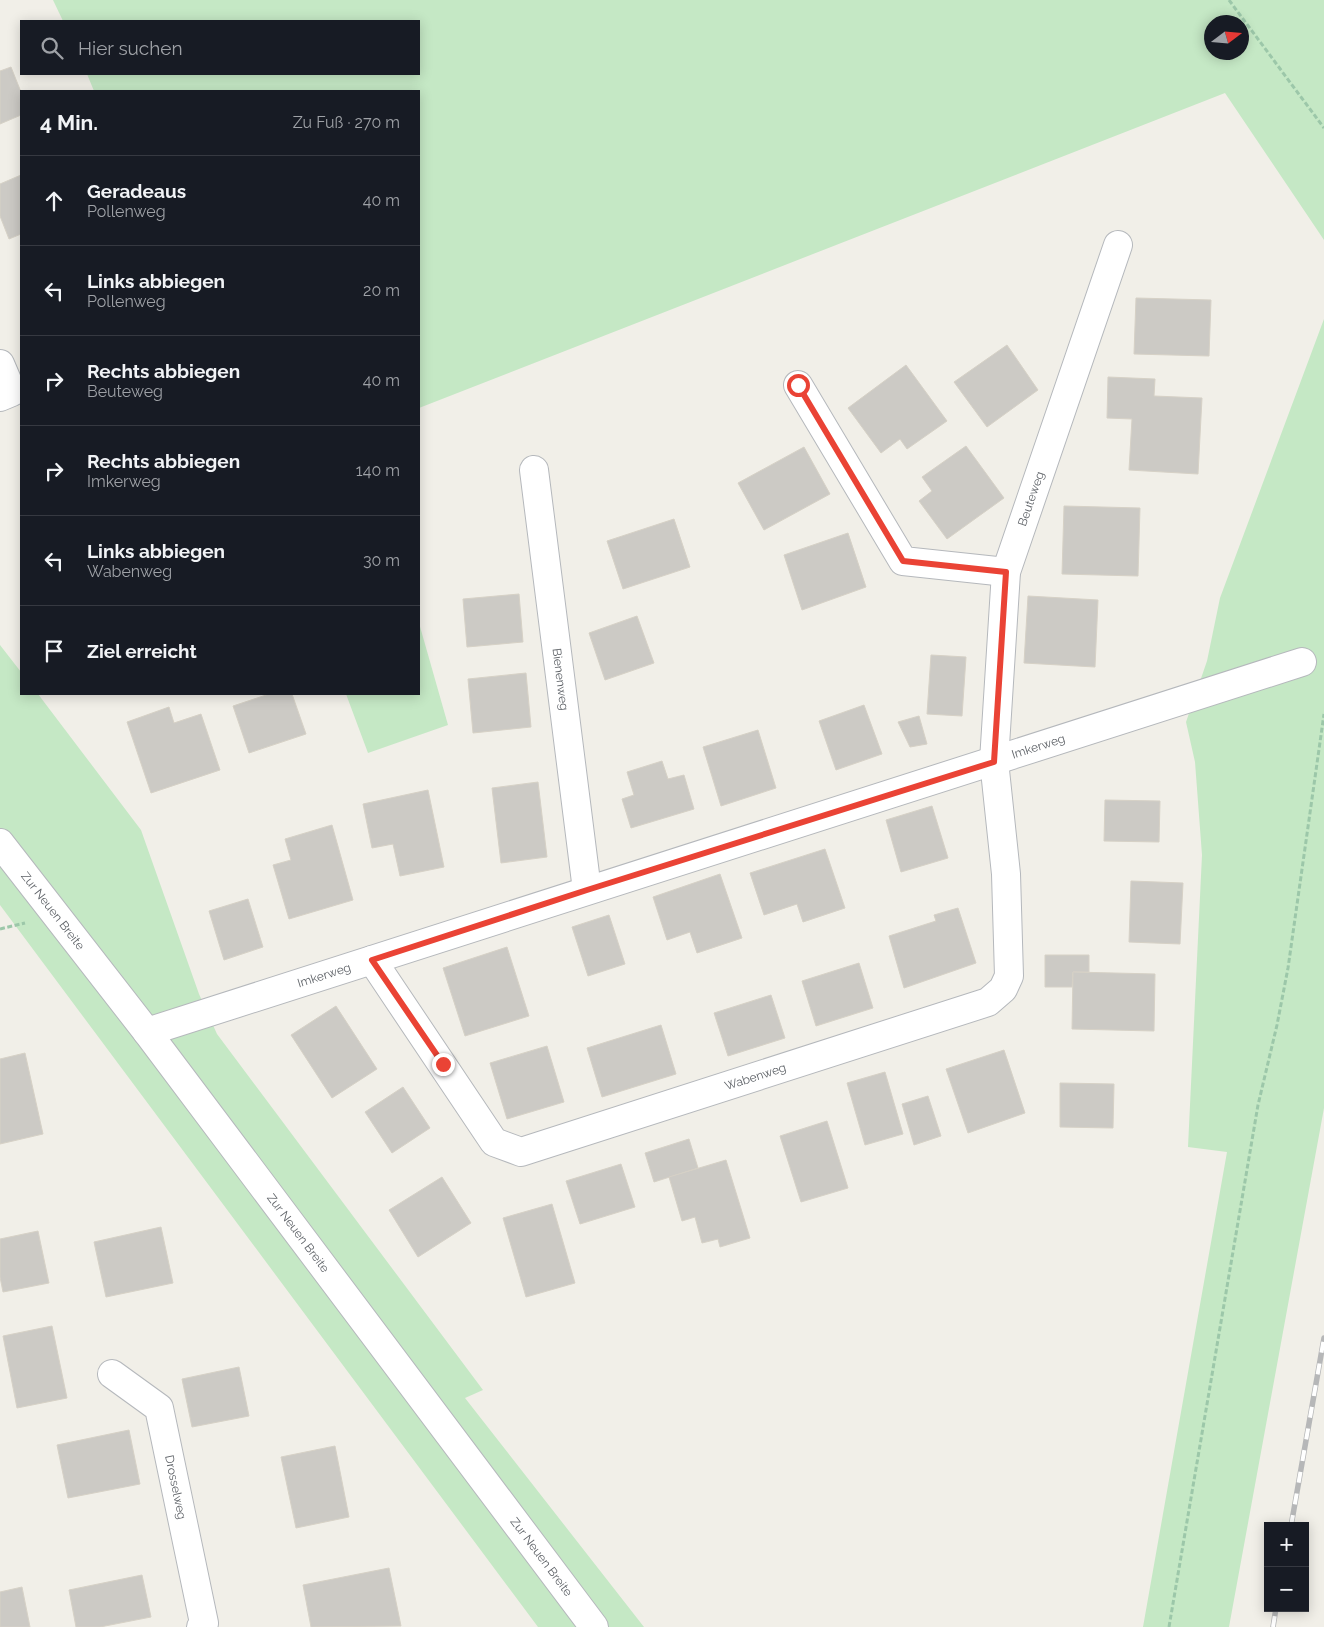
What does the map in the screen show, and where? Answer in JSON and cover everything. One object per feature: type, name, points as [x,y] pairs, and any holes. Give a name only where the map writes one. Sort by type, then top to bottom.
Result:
[{"type":"street","name":"Beuteweg","points":[[994,762],[1006,572],[1118,245]]},
{"type":"street","points":[[0,364],[11,393]]},
{"type":"street","points":[[798,385],[903,561],[1006,572]]},
{"type":"street","name":"Bienenweg","points":[[534,470],[587,890]]},
{"type":"street","name":"Imkerweg","points":[[147,1032],[1302,662]]},
{"type":"street","name":"Wabenweg","points":[[372,960],[494,1142],[521,1152],[988,1002],[1003,988],[1008,976],[1006,874],[994,762]]},
{"type":"street","name":"Zur Neuen Breite","points":[[0,843],[147,1032],[594,1627]]},
{"type":"street","name":"Drosselweg","points":[[112,1374],[159,1408],[203,1625]]},
{"type":"path","points":[[1228,0],[1324,128]]},
{"type":"path","points":[[1169,1627],[1258,1105],[1278,1025],[1288,968],[1324,714]]},
{"type":"path","points":[[0,929],[33,921]]},
{"type":"green space","points":[[53,0],[1324,0],[1324,240],[1225,93],[420,408],[420,90],[94,90],[87,75],[420,75],[420,20],[63,20]]},
{"type":"green space","points":[[1324,319],[1324,1108],[1229,1627],[1143,1627],[1227,1152],[1188,1147],[1202,855],[1195,762],[1186,722],[1207,661],[1220,598]]},
{"type":"green space","points":[[420,627],[448,725],[368,753],[346,695],[420,695]]},
{"type":"green space","points":[[0,645],[20,671],[20,695],[39,695],[141,830],[199,994],[217,1034],[483,1390],[465,1398],[644,1627],[538,1627],[0,905]]},
{"type":"building","points":[[11,67],[20,90],[20,115],[0,124],[0,71]]},
{"type":"building","points":[[20,175],[20,234],[9,239],[0,216],[0,184]]},
{"type":"building","points":[[1136,298],[1211,300],[1209,356],[1134,354]]},
{"type":"building","points":[[1007,345],[1038,390],[987,427],[954,382]]},
{"type":"building","points":[[906,365],[947,421],[907,449],[900,439],[881,453],[848,408]]},
{"type":"building","points":[[1108,377],[1155,379],[1154,396],[1202,398],[1198,474],[1129,470],[1132,419],[1107,418]]},
{"type":"building","points":[[966,446],[1004,498],[947,539],[919,501],[932,491],[922,477]]},
{"type":"building","points":[[804,447],[830,494],[764,530],[738,483]]},
{"type":"building","points":[[1064,506],[1140,508],[1138,576],[1062,574]]},
{"type":"building","points":[[674,519],[690,567],[623,589],[607,541]]},
{"type":"building","points":[[848,533],[866,587],[802,610],[784,555]]},
{"type":"building","points":[[519,594],[523,642],[467,647],[463,599]]},
{"type":"building","points":[[1028,596],[1098,600],[1095,667],[1024,663]]},
{"type":"building","points":[[637,616],[654,663],[605,680],[589,633]]},
{"type":"building","points":[[931,655],[966,657],[962,716],[927,714]]},
{"type":"building","points":[[526,673],[531,727],[473,733],[468,679]]},
{"type":"building","points":[[266,695],[292,695],[306,734],[249,753],[233,706]]},
{"type":"building","points":[[864,705],[882,754],[836,770],[819,721]]},
{"type":"building","points":[[169,707],[174,723],[201,714],[220,770],[151,793],[127,722]]},
{"type":"building","points":[[919,716],[927,744],[910,747],[898,722]]},
{"type":"building","points":[[758,730],[776,788],[721,806],[703,747]]},
{"type":"building","points":[[662,761],[668,779],[684,775],[694,809],[631,828],[622,799],[634,795],[627,772]]},
{"type":"building","points":[[538,782],[547,857],[501,863],[492,788]]},
{"type":"building","points":[[428,790],[444,867],[400,876],[393,844],[372,848],[363,804]]},
{"type":"building","points":[[1105,800],[1160,801],[1159,842],[1104,841]]},
{"type":"building","points":[[932,806],[948,858],[901,872],[886,820]]},
{"type":"building","points":[[332,825],[353,900],[289,919],[273,865],[291,860],[285,839]]},
{"type":"building","points":[[825,849],[845,908],[803,922],[797,904],[764,915],[750,873]]},
{"type":"building","points":[[720,874],[742,938],[697,953],[690,932],[667,940],[653,897]]},
{"type":"building","points":[[1131,881],[1183,883],[1180,944],[1129,942]]},
{"type":"building","points":[[248,899],[263,947],[224,960],[209,911]]},
{"type":"building","points":[[958,908],[976,963],[904,988],[889,936],[936,921],[934,915]]},
{"type":"building","points":[[609,915],[625,964],[588,976],[572,927]]},
{"type":"building","points":[[507,947],[529,1016],[465,1036],[443,968]]},
{"type":"building","points":[[1045,955],[1089,955],[1089,972],[1073,972],[1072,987],[1045,987]]},
{"type":"building","points":[[859,963],[873,1008],[816,1026],[802,981]]},
{"type":"building","points":[[1073,972],[1155,974],[1154,1031],[1072,1029]]},
{"type":"building","points":[[771,995],[785,1038],[728,1056],[714,1013]]},
{"type":"building","points":[[336,1006],[377,1069],[332,1098],[291,1035]]},
{"type":"building","points":[[661,1025],[676,1074],[602,1097],[587,1048]]},
{"type":"building","points":[[547,1046],[564,1102],[507,1119],[490,1063]]},
{"type":"building","points":[[1004,1050],[1025,1113],[968,1133],[946,1069]]},
{"type":"building","points":[[25,1053],[43,1134],[0,1144],[0,1059]]},
{"type":"building","points":[[885,1072],[903,1134],[865,1145],[847,1083]]},
{"type":"building","points":[[1060,1083],[1114,1084],[1113,1128],[1060,1127]]},
{"type":"building","points":[[403,1087],[430,1128],[392,1153],[365,1112]]},
{"type":"building","points":[[928,1096],[941,1136],[914,1145],[902,1104]]},
{"type":"building","points":[[827,1121],[848,1188],[801,1202],[780,1136]]},
{"type":"building","points":[[689,1139],[698,1168],[654,1182],[645,1153]]},
{"type":"building","points":[[726,1160],[750,1238],[720,1247],[718,1239],[702,1243],[695,1217],[682,1221],[669,1177]]},
{"type":"building","points":[[621,1164],[635,1207],[580,1224],[566,1181]]},
{"type":"building","points":[[442,1177],[471,1223],[418,1257],[389,1210]]},
{"type":"building","points":[[552,1204],[575,1283],[526,1297],[503,1218]]},
{"type":"building","points":[[161,1227],[173,1283],[106,1297],[94,1242]]},
{"type":"building","points":[[38,1231],[49,1283],[3,1292],[0,1277],[0,1239]]},
{"type":"building","points":[[52,1326],[67,1398],[17,1408],[3,1336]]},
{"type":"building","points":[[239,1367],[249,1416],[192,1427],[182,1379]]},
{"type":"building","points":[[129,1430],[140,1484],[68,1498],[57,1445]]},
{"type":"building","points":[[335,1446],[349,1517],[296,1528],[281,1457]]},
{"type":"building","points":[[389,1568],[401,1626],[311,1627],[303,1585]]},
{"type":"building","points":[[142,1575],[151,1617],[100,1627],[76,1627],[69,1590]]},
{"type":"building","points":[[22,1587],[30,1627],[0,1627],[0,1592]]},
{"type":"railway","points":[[1292,1522],[1324,1338]]},
{"type":"railway","points":[[1273,1627],[1275,1612]]},
{"type":"route","points":[[443,1064],[372,960],[994,762],[1006,572],[903,561],[798,385]]}]
